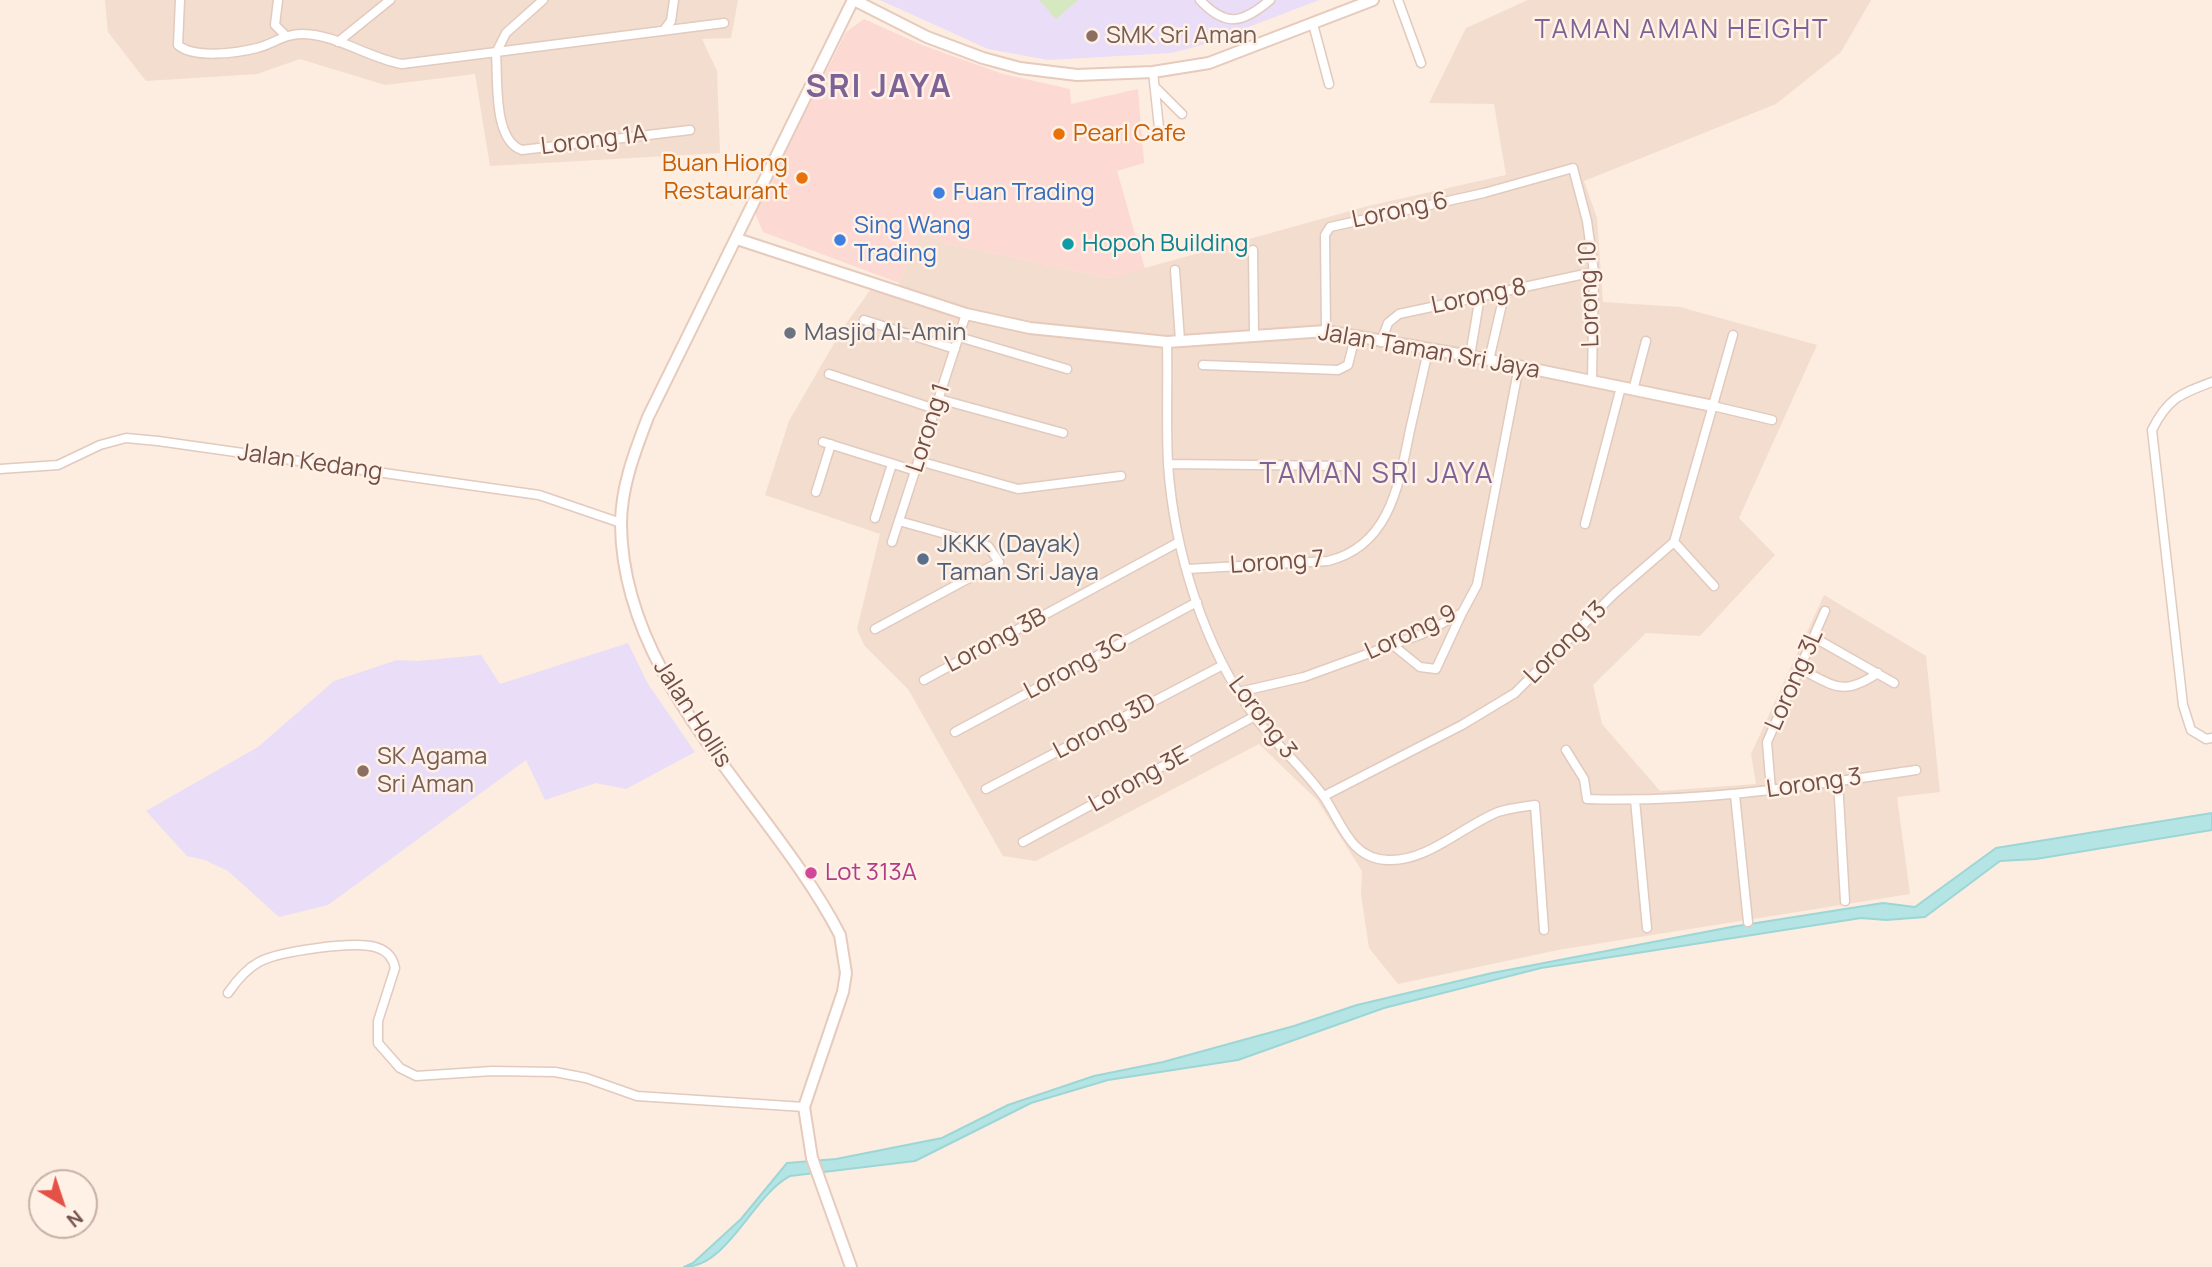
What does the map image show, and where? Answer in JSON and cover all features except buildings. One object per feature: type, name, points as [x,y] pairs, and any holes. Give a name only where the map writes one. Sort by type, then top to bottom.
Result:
[{"type":"street","points":[[180,0],[178,45],[184,50],[248,49],[286,36],[303,34],[338,42],[368,55],[402,64],[724,23]]},
{"type":"street","points":[[278,0],[275,25],[286,36]]},
{"type":"street","points":[[338,42],[390,0]]},
{"type":"street","points":[[496,53],[506,33],[543,0]]},
{"type":"street","points":[[664,30],[670,21],[674,0]]},
{"type":"street","points":[[853,0],[927,37],[1020,68],[1057,74],[1153,72],[1209,63],[1373,0]]},
{"type":"street","name":"Jalan Hollis","points":[[850,1267],[812,1158],[804,1107],[843,992],[846,973],[841,935],[659,667],[633,593],[621,523],[631,462],[648,417],[853,0]]},
{"type":"street","points":[[1200,0],[1217,16],[1227,20],[1248,16],[1270,0]]},
{"type":"street","points":[[1398,0],[1421,63]]},
{"type":"street","points":[[1313,24],[1329,84]]},
{"type":"street","name":"Lorong 1A","points":[[496,53],[502,133],[515,148],[522,150],[690,130]]},
{"type":"street","points":[[1153,72],[1160,137]]},
{"type":"street","points":[[1155,86],[1182,114]]},
{"type":"street","name":"Lorong 10","points":[[1573,168],[1587,220],[1594,272],[1592,380]]},
{"type":"street","name":"Lorong 6","points":[[1326,331],[1324,245],[1325,235],[1331,227],[1484,193],[1573,168]]},
{"type":"street","name":"Jalan Taman Sri Jaya","points":[[737,239],[966,314],[1070,334],[1167,342],[1326,331],[1428,351],[1470,356],[1713,406]]},
{"type":"street","points":[[1252,250],[1254,334]]},
{"type":"street","points":[[1175,270],[1180,340]]},
{"type":"street","name":"Lorong 8","points":[[1381,342],[1388,323],[1399,314],[1594,272]]},
{"type":"street","points":[[1489,360],[1505,291]]},
{"type":"street","points":[[1470,356],[1480,296]]},
{"type":"street","name":"Lorong 1","points":[[892,542],[966,314]]},
{"type":"street","points":[[864,320],[955,349]]},
{"type":"street","points":[[1714,586],[1674,542],[1733,335]]},
{"type":"street","points":[[959,337],[1067,369]]},
{"type":"street","points":[[1202,365],[1338,370],[1349,365],[1355,337]]},
{"type":"street","points":[[1633,390],[1646,341]]},
{"type":"street","name":"Lorong 3","points":[[1167,342],[1168,464],[1179,542],[1197,603],[1223,665],[1255,716],[1324,796],[1349,841],[1372,857],[1387,860],[1413,857],[1500,811],[1535,805],[1544,930]]},
{"type":"street","name":"Lorong 7","points":[[1188,569],[1328,562],[1345,557],[1361,547],[1381,524],[1399,485],[1428,351]]},
{"type":"street","name":"Lorong 9","points":[[1240,691],[1304,677],[1394,646],[1462,613],[1477,585],[1519,366]]},
{"type":"street","points":[[829,374],[936,409]]},
{"type":"street","points":[[2212,382],[2179,395],[2163,408],[2152,430],[2183,705],[2191,730],[2206,739],[2212,738]]},
{"type":"street","points":[[1585,524],[1621,387]]},
{"type":"street","points":[[939,399],[1063,433]]},
{"type":"street","points":[[1713,406],[1772,420]]},
{"type":"street","name":"Jalan Kedang","points":[[0,469],[58,465],[100,445],[126,438],[539,495],[621,523]]},
{"type":"street","points":[[816,492],[827,443],[916,471]]},
{"type":"street","points":[[919,461],[1018,489],[1121,476]]},
{"type":"street","points":[[875,518],[892,464]]},
{"type":"street","points":[[1168,464],[1346,466]]},
{"type":"street","points":[[876,629],[993,568],[999,562],[997,554],[988,546],[899,521]]},
{"type":"street","name":"Lorong 3B","points":[[924,680],[1179,542]]},
{"type":"street","name":"Lorong 13","points":[[1324,796],[1462,725],[1515,693],[1614,594],[1674,542]]},
{"type":"street","name":"Lorong 3C","points":[[955,732],[1197,603]]},
{"type":"street","name":"Lorong 3L","points":[[1771,790],[1768,742],[1825,611]]},
{"type":"street","points":[[1394,646],[1420,667],[1436,669],[1462,613]]},
{"type":"street","points":[[1815,638],[1895,683]]},
{"type":"street","name":"Lorong 3D","points":[[986,789],[1223,665]]},
{"type":"street","points":[[1800,669],[1843,688],[1858,686],[1878,673]]},
{"type":"street","name":"Lorong 3E","points":[[1023,842],[1255,716]]},
{"type":"street","name":"Lorong 3","points":[[1566,750],[1584,779],[1587,799],[1635,800],[1735,795],[1916,770]]},
{"type":"street","points":[[1838,781],[1845,901]]},
{"type":"street","points":[[1735,795],[1748,922]]},
{"type":"street","points":[[1635,800],[1647,928]]},
{"type":"street","points":[[228,993],[243,973],[269,958],[330,948],[374,947],[392,958],[395,968],[378,1021],[378,1043],[400,1068],[416,1076],[492,1071],[555,1072],[579,1076],[637,1096],[804,1107]]},
{"type":"shaded area","points":[[105,0],[738,0],[731,38],[702,39],[717,71],[720,153],[490,166],[475,74],[385,85],[300,59],[257,74],[146,81],[108,32]]},
{"type":"shaded area","name":"SMK Sri Aman","points":[[880,0],[1319,0],[1202,45],[1171,53],[1048,60],[988,49]]},
{"type":"shaded area","name":"TAMAN SRI JAYA","points":[[1528,0],[1871,0],[1841,52],[1776,104],[1584,181],[1597,218],[1603,302],[1680,307],[1817,345],[1739,518],[1775,555],[1700,636],[1646,633],[1593,685],[1602,724],[1660,791],[1756,784],[1751,754],[1824,595],[1926,656],[1940,792],[1897,797],[1910,894],[1558,950],[1398,984],[1369,948],[1361,894],[1362,871],[1317,800],[1259,744],[1036,861],[1003,856],[908,689],[864,645],[857,629],[880,534],[765,495],[789,421],[843,328],[871,289],[894,295],[921,232],[945,243],[1109,278],[1368,206],[1506,175],[1494,104],[1429,103],[1466,28]]},
{"type":"shaded area","name":"SRI JAYA","points":[[864,19],[922,45],[1003,74],[1070,89],[1071,104],[1138,89],[1144,163],[1117,171],[1145,269],[1109,278],[945,243],[922,232],[899,283],[763,232],[755,213],[846,32]]},
{"type":"shaded area","name":"SK Agama Sri Aman","points":[[628,643],[648,684],[695,752],[626,789],[596,783],[545,800],[526,760],[328,905],[279,917],[228,871],[205,860],[187,856],[146,811],[258,747],[334,681],[397,660],[418,661],[481,655],[500,684]]},
{"type":"green space","points":[[1039,0],[1078,0],[1056,19]]},
{"type":"water","points":[[2212,813],[2212,830],[2036,859],[2000,861],[1925,917],[1886,920],[1861,918],[1541,968],[1384,1008],[1238,1060],[1108,1080],[1031,1103],[915,1161],[790,1176],[764,1198],[714,1255],[700,1264],[684,1267],[693,1263],[741,1219],[787,1163],[836,1159],[942,1138],[1008,1105],[1094,1076],[1163,1062],[1294,1026],[1357,1005],[1492,973],[1731,927],[1883,903],[1915,907],[1996,848]]},
{"type":"place","name":"SMK Sri Aman","points":[[1092,36]]},
{"type":"place","name":"Pearl Cafe","points":[[1059,134]]},
{"type":"place","name":"Buan Hiong Restaurant","points":[[802,178]]},
{"type":"place","name":"Fuan Trading","points":[[939,193]]},
{"type":"place","name":"Sing Wang Trading","points":[[840,240]]},
{"type":"place","name":"Hopoh Building","points":[[1068,244]]},
{"type":"place","name":"Masjid Al-Amin","points":[[790,333]]},
{"type":"place","name":"JKKK (Dayak) Taman Sri Jaya","points":[[923,559]]},
{"type":"place","name":"SK Agama Sri Aman","points":[[363,771]]},
{"type":"place","name":"Lot 313A","points":[[811,873]]},
{"type":"district","name":"TAMAN AMAN HEIGHT","points":[[1682,31]]},
{"type":"district","name":"SRI JAYA","points":[[879,88]]},
{"type":"district","name":"TAMAN SRI JAYA","points":[[1377,475]]}]
